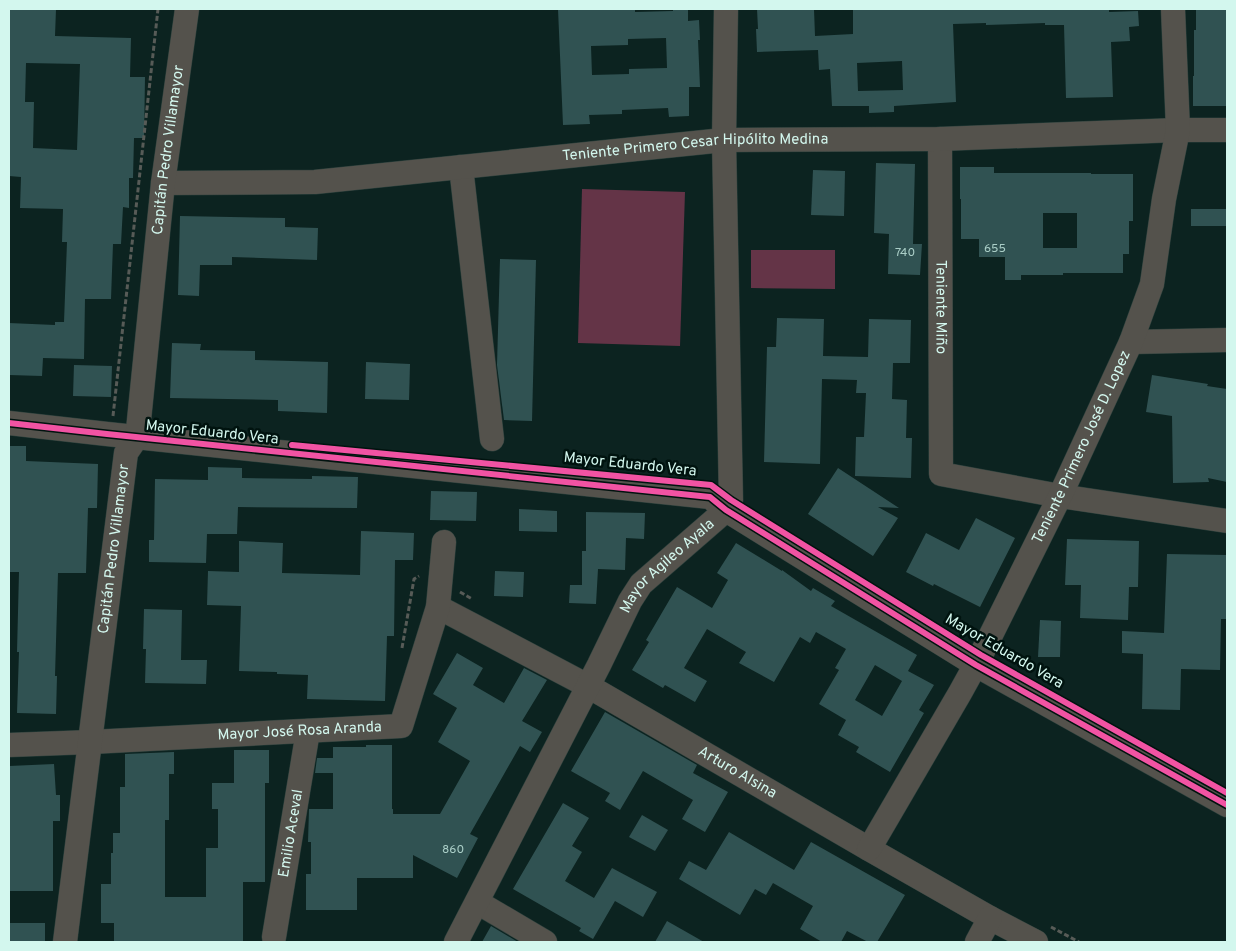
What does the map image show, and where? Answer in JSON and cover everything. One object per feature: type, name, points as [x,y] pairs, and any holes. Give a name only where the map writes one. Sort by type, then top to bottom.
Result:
[{"type":"street","name":"Capitán Pedro Villamayor","points":[[66,942],[126,453],[137,437],[164,183],[187,9]]},
{"type":"street","name":"Mayor Agileo Ayala","points":[[456,942],[630,601],[641,584],[726,510],[731,500],[724,140],[726,9]]},
{"type":"street","name":"Teniente Primero José D. Lopez","points":[[869,849],[976,665],[1060,496],[1131,342],[1152,284],[1164,199],[1178,130],[1173,9]]},
{"type":"street","name":"Teniente Primero Cesar Hipólito Medina","points":[[164,183],[315,182],[724,140],[940,139],[1178,130],[1227,130]]},
{"type":"street","name":"Teniente Miño","points":[[940,139],[941,474],[1060,496]]},
{"type":"street","points":[[461,167],[492,439]]},
{"type":"street","points":[[1131,342],[1227,340]]},
{"type":"street","name":"Mayor Eduardo Vera","points":[[9,422],[710,497],[726,510],[976,665],[1227,805]]},
{"type":"street","points":[[1060,496],[1227,521]]},
{"type":"street","name":"Mayor José Rosa Aranda","points":[[9,745],[401,726],[438,607],[444,542]]},
{"type":"street","name":"Arturo Alsina","points":[[438,607],[588,686],[869,849],[1036,942]]},
{"type":"street","name":"Emilio Aceval","points":[[274,937],[308,731]]},
{"type":"street","points":[[477,902],[546,942]]},
{"type":"street","points":[[977,942],[990,918]]},
{"type":"path","points":[[401,653],[414,579],[426,573]]},
{"type":"shaded area","points":[[582,189],[685,192],[680,346],[578,343]]},
{"type":"shaded area","points":[[751,250],[835,250],[835,289],[751,288]]},
{"type":"building","points":[[9,9],[56,9],[55,36],[131,38],[130,77],[145,77],[144,138],[134,138],[133,178],[129,178],[129,208],[123,207],[121,244],[113,244],[111,299],[85,299],[84,359],[43,358],[42,376],[9,375],[9,323],[55,325],[55,322],[64,322],[67,242],[62,242],[63,209],[20,208],[21,177],[9,176]],"holes":[[[26,63],[80,64],[77,150],[33,148],[34,102],[25,102]]]},
{"type":"building","points":[[558,9],[635,9],[635,12],[688,9],[688,21],[699,20],[700,87],[689,87],[689,116],[669,117],[668,108],[622,110],[622,114],[589,115],[590,124],[563,125]],"holes":[[[666,38],[667,68],[629,69],[629,74],[592,75],[591,46],[628,45],[628,39]]]},
{"type":"building","points":[[757,9],[814,9],[815,36],[853,34],[853,9],[1109,9],[1109,12],[1138,11],[1139,26],[1129,27],[1130,41],[1111,42],[1113,97],[1066,98],[1064,25],[1045,25],[1045,23],[953,24],[956,102],[894,106],[894,112],[869,113],[869,106],[832,106],[830,69],[819,70],[818,50],[757,52],[756,29],[758,29]],"holes":[[[902,61],[903,90],[858,91],[857,63]]]},
{"type":"building","points":[[1196,9],[1227,9],[1227,106],[1193,106]]},
{"type":"building","points":[[876,163],[915,164],[913,244],[922,244],[920,275],[888,274],[889,234],[874,233]]},
{"type":"building","points":[[960,167],[994,167],[994,173],[1133,174],[1133,221],[1129,221],[1129,254],[1123,254],[1123,273],[1021,275],[1021,280],[1005,280],[1005,257],[979,257],[979,239],[961,239]],"holes":[[[1043,213],[1077,213],[1077,248],[1043,248]]]},
{"type":"building","points":[[813,170],[845,171],[844,216],[811,215]]},
{"type":"building","points":[[1191,209],[1227,209],[1226,226],[1191,226]]},
{"type":"building","points":[[180,216],[285,218],[285,227],[318,228],[317,260],[232,257],[232,265],[200,265],[199,296],[178,295]]},
{"type":"building","points":[[500,259],[536,260],[532,421],[504,420],[497,365]]},
{"type":"building","points":[[777,318],[824,319],[823,356],[868,357],[869,319],[911,320],[910,363],[893,363],[892,399],[907,400],[906,438],[912,438],[911,478],[855,476],[856,437],[864,437],[866,393],[856,393],[857,380],[822,379],[820,464],[764,462],[767,347],[776,347]]},
{"type":"building","points":[[172,343],[201,344],[200,350],[255,351],[255,360],[328,362],[327,413],[278,411],[278,400],[170,398]]},
{"type":"building","points":[[366,362],[410,364],[409,400],[365,399]]},
{"type":"building","points":[[74,365],[112,366],[111,397],[73,396]]},
{"type":"building","points":[[1152,375],[1227,389],[1227,482],[1208,478],[1209,482],[1173,483],[1172,416],[1146,412]]},
{"type":"building","points":[[9,446],[26,446],[26,461],[98,464],[97,508],[88,508],[86,573],[58,573],[55,676],[57,676],[56,714],[17,713],[19,572],[9,572]]},
{"type":"building","points":[[208,467],[242,468],[242,478],[312,479],[312,476],[358,477],[357,508],[238,507],[237,534],[207,534],[206,563],[149,562],[149,540],[154,540],[155,479],[208,480]]},
{"type":"building","points":[[838,468],[899,508],[878,507],[898,518],[873,556],[808,514]]},
{"type":"building","points":[[431,491],[477,492],[476,521],[430,520]]},
{"type":"building","points":[[519,509],[557,511],[557,532],[519,531]]},
{"type":"building","points":[[586,512],[645,513],[644,539],[626,538],[625,570],[598,569],[596,604],[569,603],[570,585],[582,585],[582,551],[586,551]]},
{"type":"building","points":[[976,518],[1015,538],[980,607],[906,572],[926,533],[959,550]]},
{"type":"building","points":[[361,531],[414,533],[413,560],[395,560],[394,636],[387,636],[385,701],[307,699],[308,675],[239,671],[241,606],[207,605],[208,571],[239,572],[239,541],[283,543],[282,573],[360,575]]},
{"type":"building","points":[[1067,539],[1139,541],[1138,587],[1129,587],[1128,620],[1080,618],[1081,585],[1065,585]]},
{"type":"building","points":[[736,543],[782,570],[811,591],[813,588],[835,601],[831,606],[917,655],[908,671],[934,685],[919,710],[924,713],[890,772],[856,752],[859,747],[838,735],[846,720],[819,704],[839,670],[835,668],[846,649],[816,632],[810,643],[800,637],[774,682],[739,663],[746,652],[707,629],[684,668],[707,681],[695,702],[665,685],[663,688],[632,670],[649,642],[646,640],[677,587],[712,608],[728,580],[717,573]],"holes":[[[875,665],[902,681],[882,716],[855,700]]]},
{"type":"building","points":[[1167,554],[1227,555],[1227,619],[1221,619],[1220,670],[1181,669],[1180,710],[1142,709],[1143,654],[1122,653],[1122,631],[1164,633]]},
{"type":"building","points":[[495,571],[524,572],[523,597],[494,596]]},
{"type":"building","points":[[144,609],[182,610],[181,660],[207,660],[206,684],[145,683],[146,649],[143,649]]},
{"type":"building","points":[[1040,620],[1061,621],[1060,657],[1038,657]]},
{"type":"building","points":[[457,653],[483,668],[473,685],[504,703],[524,668],[547,680],[522,721],[542,732],[530,752],[520,746],[470,834],[478,838],[457,878],[413,855],[413,878],[357,878],[357,910],[306,910],[306,874],[311,874],[311,842],[308,842],[309,809],[333,809],[333,773],[315,773],[317,758],[333,758],[333,747],[392,745],[393,814],[440,814],[470,761],[438,742],[457,708],[433,694]]},
{"type":"building","points":[[605,712],[697,765],[693,773],[728,792],[705,832],[682,819],[693,800],[643,771],[620,810],[605,801],[610,793],[571,771]]},
{"type":"building","points":[[234,750],[269,750],[269,783],[265,783],[265,882],[243,882],[243,942],[114,942],[114,923],[101,923],[101,884],[111,884],[113,833],[120,833],[120,787],[125,787],[125,754],[174,752],[174,774],[169,774],[169,820],[165,820],[165,897],[206,897],[206,848],[218,848],[218,809],[212,809],[212,783],[234,783]]},
{"type":"building","points":[[54,764],[56,795],[60,795],[60,821],[53,821],[53,891],[9,891],[9,766]]},
{"type":"building","points":[[563,803],[589,818],[572,846],[582,852],[565,881],[594,898],[612,868],[657,892],[643,917],[615,901],[593,939],[579,931],[581,928],[513,889]]},
{"type":"building","points":[[642,815],[668,830],[655,851],[629,837]]},
{"type":"building","points":[[729,832],[794,870],[811,842],[905,895],[877,942],[868,942],[847,931],[841,942],[822,942],[800,929],[813,906],[773,883],[766,895],[755,889],[740,915],[679,879],[689,861],[706,870]]},
{"type":"building","points":[[667,921],[704,942],[655,942]]},
{"type":"building","points":[[9,923],[45,923],[45,942],[9,942]]},
{"type":"building","points":[[491,926],[518,942],[482,942]]},
{"type":"cycle path","points":[[9,423],[710,497],[726,510],[976,665],[1227,805]]},
{"type":"cycle path","points":[[292,445],[711,485],[731,500],[981,655],[1227,793]]}]
